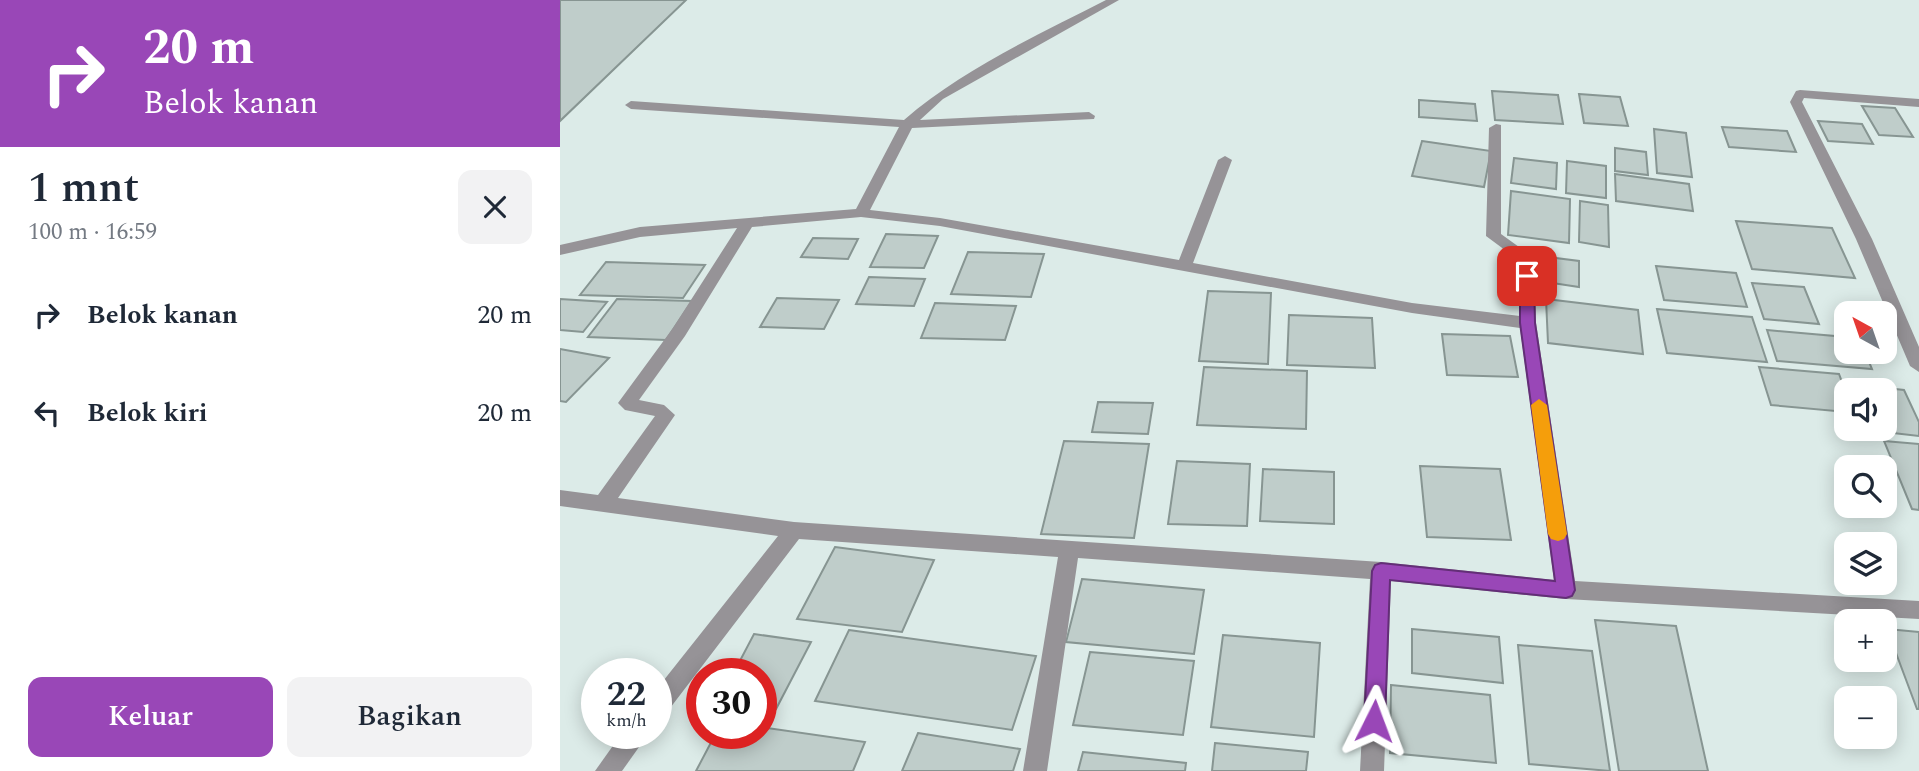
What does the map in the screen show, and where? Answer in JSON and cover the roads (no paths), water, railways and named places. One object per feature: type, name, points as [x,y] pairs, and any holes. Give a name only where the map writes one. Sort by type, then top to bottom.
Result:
[{"type":"street","points":[[861,214],[907,124],[939,96],[1009,55],[1114,0]]},
{"type":"street","points":[[1919,103],[1800,94],[1796,102],[1864,239],[1919,366]]},
{"type":"street","points":[[631,105],[907,124],[1089,116]]},
{"type":"street","points":[[1496,128],[1493,236],[1524,257],[1528,323],[1566,590]]},
{"type":"street","points":[[1184,266],[1225,160]]},
{"type":"street","points":[[560,250],[640,232],[861,214],[940,222],[1412,308],[1528,323]]},
{"type":"street","points":[[603,504],[666,415],[660,410],[631,406],[627,403],[679,331],[748,222]]},
{"type":"street","points":[[560,498],[794,530],[1381,571],[1566,590],[1919,610]]},
{"type":"street","points":[[672,687],[794,530]]},
{"type":"street","points":[[1035,771],[1069,549]]},
{"type":"street","points":[[1372,771],[1381,571]]},
{"type":"street","points":[[607,771],[624,749]]}]
